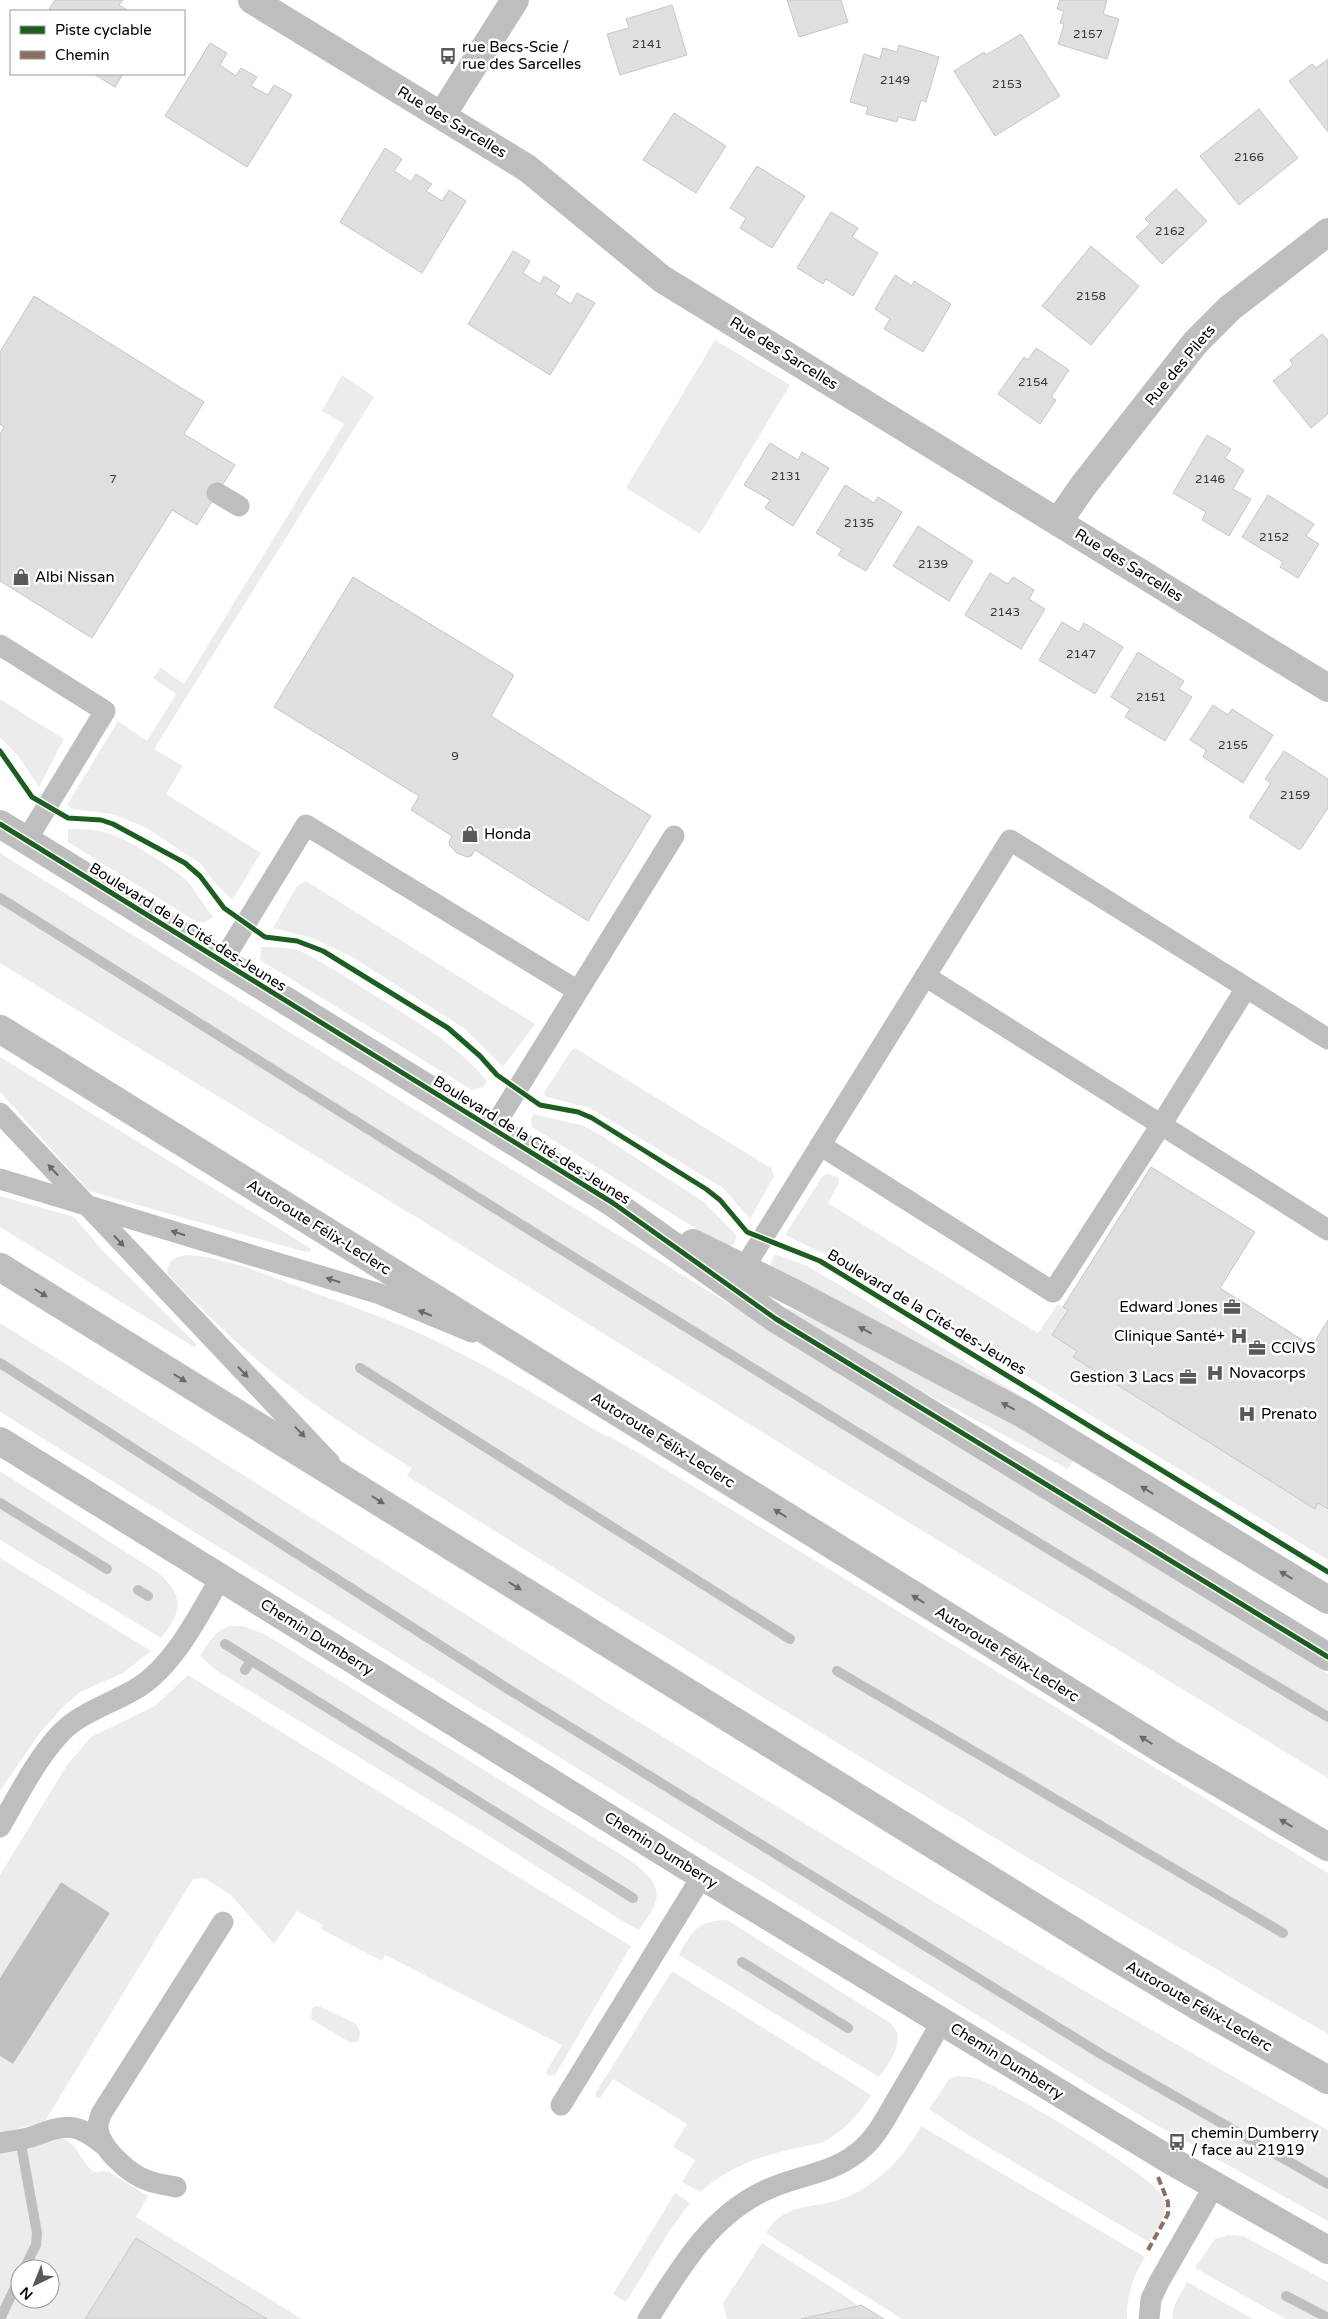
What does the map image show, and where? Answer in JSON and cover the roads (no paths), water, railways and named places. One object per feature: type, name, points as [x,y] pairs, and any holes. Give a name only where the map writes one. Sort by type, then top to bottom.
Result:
[{"type":"main road","name":"Rue des Sarcelles","points":[[252,0],[527,168],[662,279],[1328,688]]},
{"type":"main road","points":[[442,115],[516,0]]},
{"type":"main road","name":"Rue des Pilets","points":[[1058,522],[1077,494],[1195,343],[1230,308],[1328,232]]},
{"type":"main road","name":"Boulevard de la Cité-des-Jeunes","points":[[0,824],[492,1130],[738,1278],[1023,1414],[1328,1600]]},
{"type":"main road","name":"Autoroute Félix-Leclerc","points":[[0,1029],[1159,1748],[1328,1847]]},
{"type":"main road","name":"Autoroute Félix-Leclerc","points":[[0,1267],[1107,1952],[1328,2080]]},
{"type":"main road","name":"Boulevard de la Cité-des-Jeunes","points":[[738,1278],[776,1319],[1328,1657]]},
{"type":"main road","name":"Chemin Dumberry","points":[[0,1441],[702,1876],[1214,2186],[1328,2250]]},
{"type":"lane","points":[[217,493],[239,506]]},
{"type":"lane","points":[[0,646],[106,711],[26,841]]},
{"type":"lane","points":[[222,962],[306,825],[578,991]]},
{"type":"lane","points":[[492,1130],[674,836]]},
{"type":"lane","points":[[738,1278],[1010,840],[1328,1039]]},
{"type":"lane","points":[[925,976],[1161,1125],[1326,1225]]},
{"type":"lane","points":[[820,1145],[1053,1292],[1161,1125],[1246,988]]},
{"type":"lane","points":[[0,1113],[347,1481]]},
{"type":"lane","points":[[0,1179],[380,1294],[519,1351]]},
{"type":"lane","points":[[0,1826],[40,1758],[58,1735],[73,1722],[140,1686],[158,1672],[195,1621],[221,1577]]},
{"type":"lane","points":[[561,2105],[702,1876]]},
{"type":"lane","points":[[105,2146],[98,2126],[101,2114],[223,1922]]},
{"type":"lane","points":[[648,2319],[702,2239],[742,2203],[765,2190],[829,2171],[848,2161],[865,2147],[880,2127],[942,2021]]},
{"type":"lane","points":[[0,2143],[29,2137],[48,2129],[70,2126],[88,2131],[118,2161],[148,2181],[176,2187]]},
{"type":"lane","points":[[1149,2319],[1151,2299],[1159,2282],[1214,2186]]},
{"type":"waterway","points":[[0,898],[661,1312],[994,1516],[1328,1717]]},
{"type":"waterway","points":[[0,1363],[508,1689],[1101,2054],[1328,2184]]},
{"type":"waterway","points":[[360,1368],[790,1639]]},
{"type":"waterway","points":[[0,1503],[107,1569]]},
{"type":"waterway","points":[[138,1590],[148,1596]]},
{"type":"waterway","points":[[225,1644],[633,1898]]},
{"type":"waterway","points":[[245,1670],[251,1660]]},
{"type":"waterway","points":[[837,1671],[1283,1933]]},
{"type":"waterway","points":[[742,1962],[848,2028]]},
{"type":"waterway","points":[[22,2150],[37,2233],[36,2245],[29,2259]]},
{"type":"waterway","points":[[1286,2296],[1328,2318]]},
{"type":"waterway","points":[[0,2319],[10,2298]]},
{"type":"place","name":"rue Becs-Scie / rue des Sarcelles","points":[[448,56]]},
{"type":"place","name":"Albi Nissan","points":[[21,577]]},
{"type":"place","name":"Honda","points":[[470,834]]},
{"type":"place","name":"Edward Jones","points":[[1232,1307]]},
{"type":"place","name":"Clinique Santé+","points":[[1239,1336]]},
{"type":"place","name":"CCIVS","points":[[1257,1348]]},
{"type":"place","name":"Novacorps","points":[[1215,1373]]},
{"type":"place","name":"Gestion 3 Lacs","points":[[1188,1377]]},
{"type":"place","name":"Prenato","points":[[1247,1414]]},
{"type":"place","name":"chemin Dumberry / face au 21919","points":[[1177,2142]]}]
